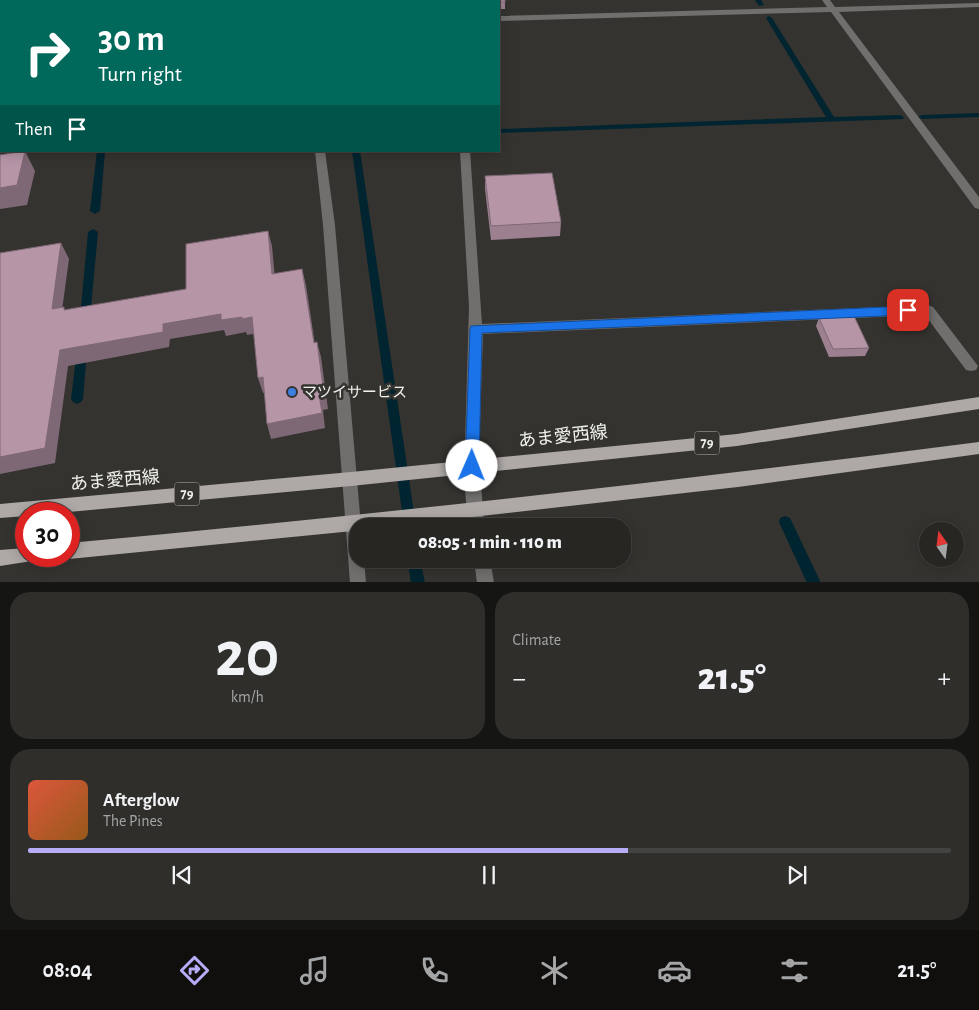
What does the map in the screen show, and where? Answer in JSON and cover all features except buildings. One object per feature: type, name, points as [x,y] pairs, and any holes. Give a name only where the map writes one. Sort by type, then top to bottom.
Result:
[{"type":"main road","name":"あま愛西線","points":[[0,511],[373,477],[736,440],[979,403]]},
{"type":"main road","points":[[404,518],[738,480],[979,448]]},
{"type":"main road","points":[[80,551],[349,524]]},
{"type":"main road","points":[[0,558],[15,557]]},
{"type":"street","points":[[826,0],[979,205]]},
{"type":"street","points":[[500,19],[979,5]]},
{"type":"street","points":[[320,152],[329,225],[353,518]]},
{"type":"street","points":[[465,152],[476,329],[472,466],[475,518]]},
{"type":"street","points":[[476,329],[928,310],[976,369]]},
{"type":"street","points":[[357,568],[358,582]]},
{"type":"street","points":[[484,568],[486,582]]},
{"type":"waterway","points":[[758,0],[761,5]]},
{"type":"waterway","points":[[769,18],[832,119]]},
{"type":"waterway","points":[[922,117],[979,115]]},
{"type":"waterway","points":[[832,119],[900,117]]},
{"type":"waterway","points":[[500,131],[832,119]]},
{"type":"waterway","points":[[95,211],[101,152]]},
{"type":"waterway","points":[[356,152],[409,518]]},
{"type":"waterway","points":[[85,318],[93,232]]},
{"type":"waterway","points":[[77,399],[82,350]]},
{"type":"waterway","points":[[785,522],[814,582]]},
{"type":"waterway","points":[[416,568],[418,582]]},
{"type":"place","name":"マツイサービス","points":[[292,392]]},
{"type":"route","points":[[472,466],[476,329],[908,310]]}]
